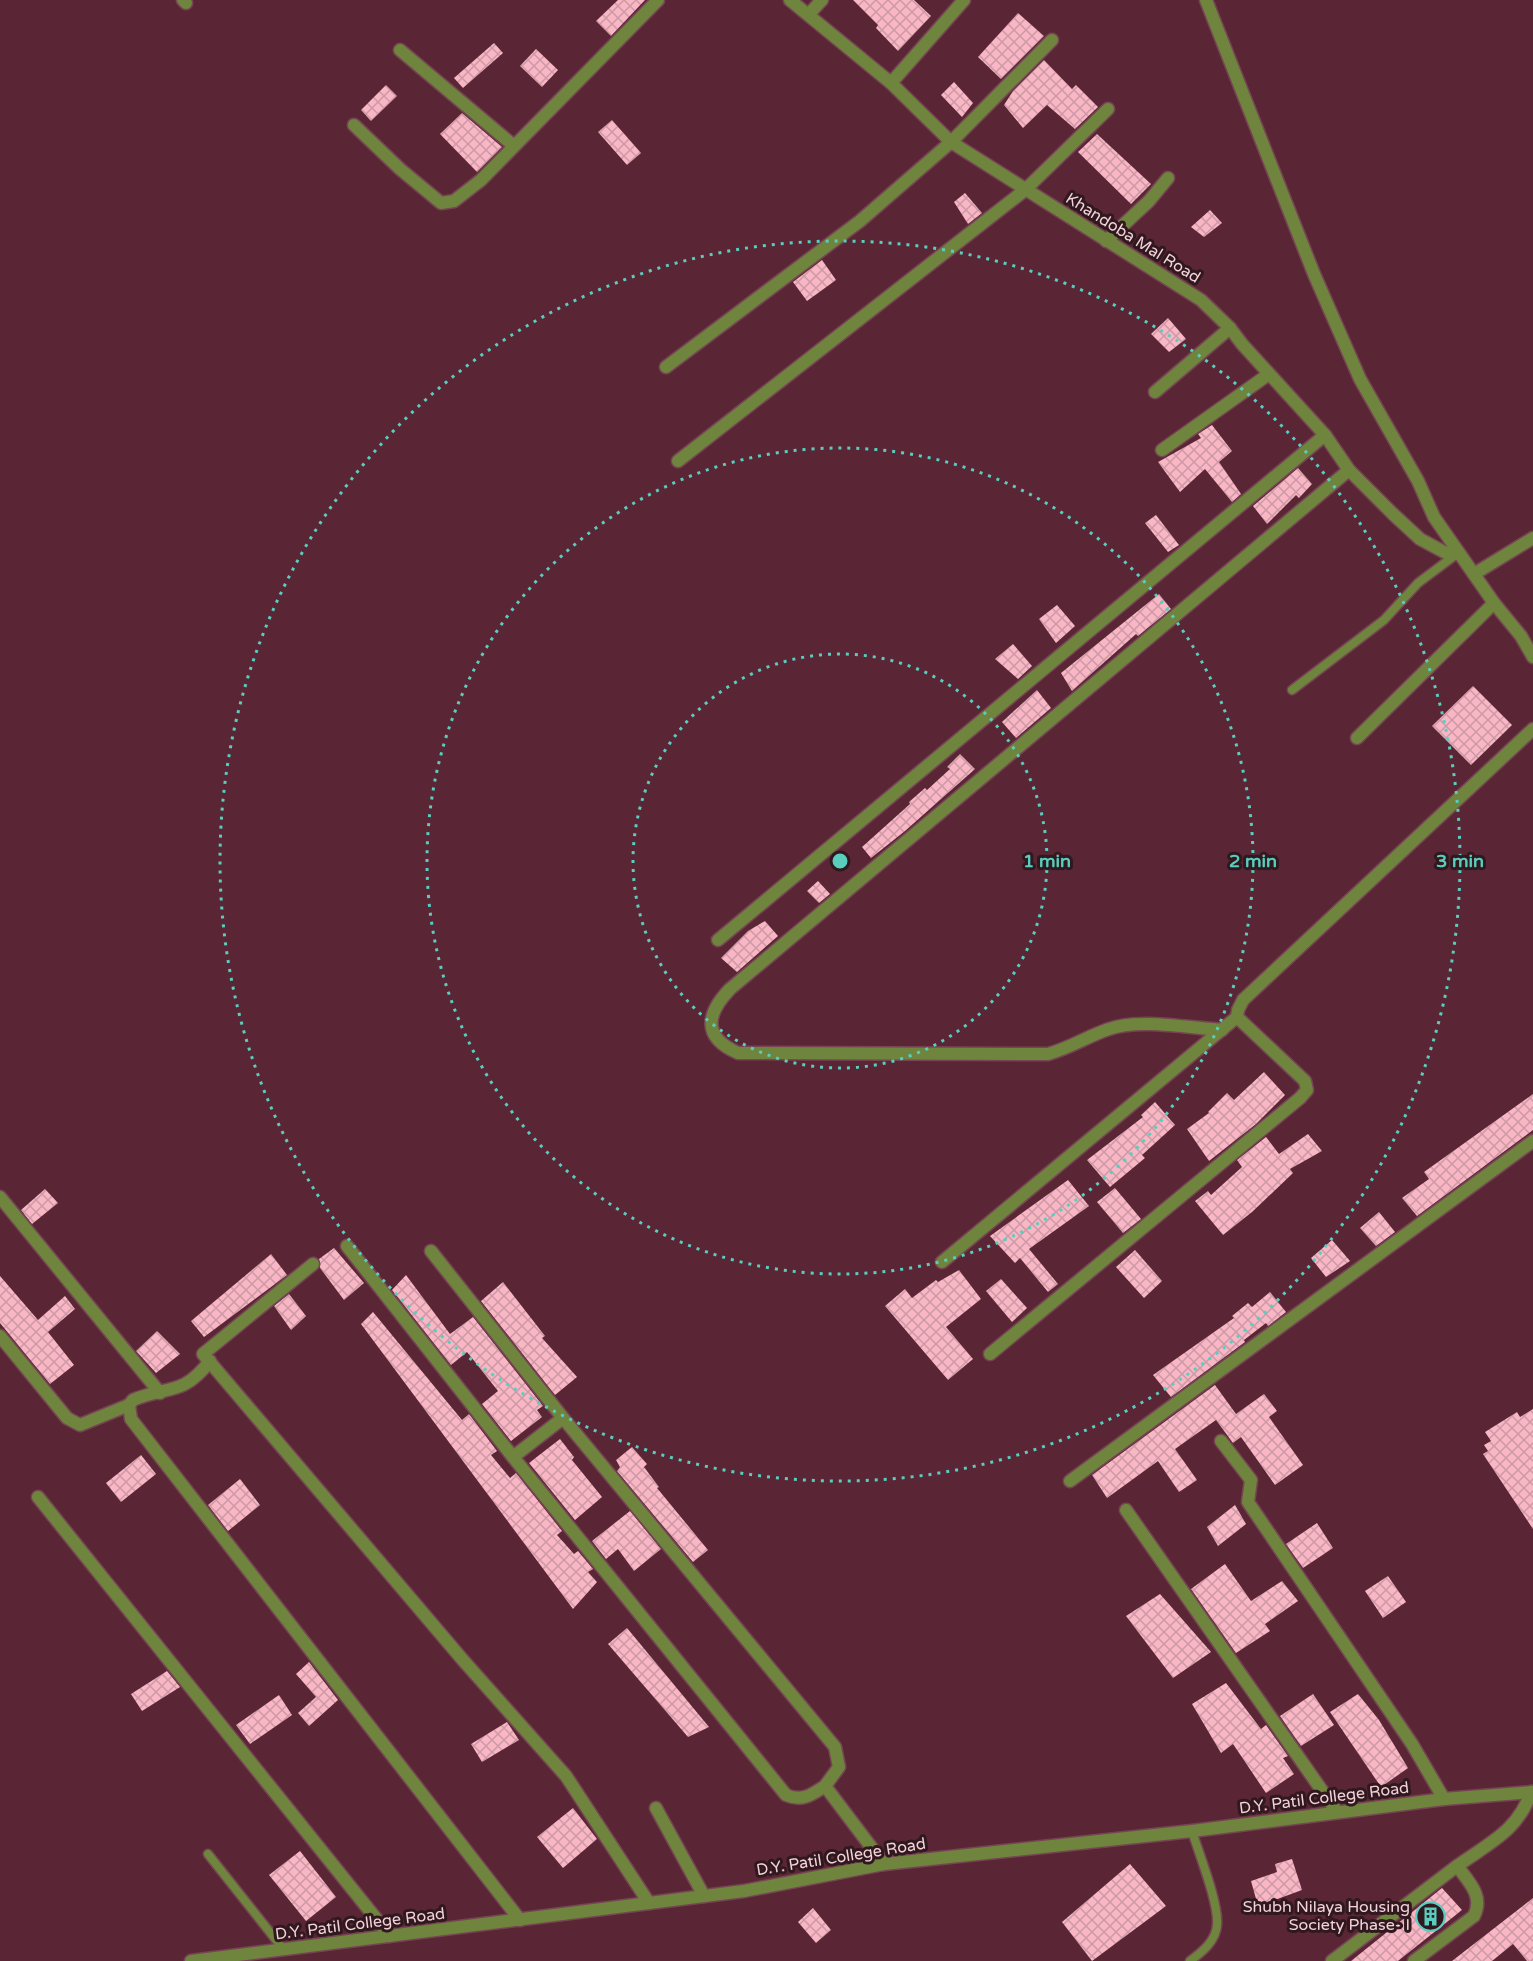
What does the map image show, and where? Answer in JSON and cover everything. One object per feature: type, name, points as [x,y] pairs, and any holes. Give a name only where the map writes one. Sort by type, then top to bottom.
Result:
[{"type":"street","points":[[354,125],[400,170],[441,203],[454,201],[481,180],[658,0]]},
{"type":"street","name":"Khandoba Mal Road","points":[[790,0],[891,83],[951,142],[1106,241],[1181,285],[1230,328],[1325,435],[1349,470],[1420,539],[1446,553],[1459,553]]},
{"type":"street","points":[[809,14],[822,0]]},
{"type":"street","points":[[891,83],[964,0]]},
{"type":"street","points":[[1206,0],[1314,274],[1360,379],[1418,481],[1434,517],[1494,603],[1521,636],[1533,657]]},
{"type":"street","points":[[666,367],[860,221],[951,142],[1052,40]]},
{"type":"street","points":[[400,50],[514,146]]},
{"type":"street","points":[[678,461],[1025,190],[1108,109]]},
{"type":"street","points":[[1106,241],[1149,201],[1168,178]]},
{"type":"street","points":[[1155,392],[1230,328]]},
{"type":"street","points":[[1162,450],[1269,374]]},
{"type":"street","points":[[718,940],[1325,435]]},
{"type":"street","points":[[1222,1030],[1132,1025],[1110,1028],[1069,1048],[1048,1054],[738,1053],[725,1047],[714,1036],[710,1018],[716,1004],[730,989],[1349,470]]},
{"type":"street","points":[[1474,574],[1533,538]]},
{"type":"street","points":[[1357,738],[1494,603]]},
{"type":"street","points":[[990,1354],[1291,1106],[1307,1090],[1305,1081],[1241,1024],[1238,1010],[1243,1000],[1533,729]]},
{"type":"street","points":[[942,1262],[1238,1017]]},
{"type":"street","points":[[1070,1481],[1533,1141]]},
{"type":"street","points":[[0,1197],[160,1393]]},
{"type":"street","points":[[347,1246],[513,1457],[786,1795],[795,1799],[809,1796],[825,1786],[840,1767],[835,1747],[563,1418],[431,1251]]},
{"type":"street","points":[[313,1264],[203,1354],[462,1659],[566,1776],[649,1903]]},
{"type":"street","points":[[0,1336],[67,1418],[80,1425],[90,1423],[141,1397],[188,1384],[210,1362]]},
{"type":"street","points":[[129,1405],[131,1419],[520,1920]]},
{"type":"street","points":[[513,1457],[563,1418]]},
{"type":"street","points":[[1221,1441],[1251,1480],[1248,1502],[1412,1744],[1444,1799]]},
{"type":"street","points":[[38,1497],[390,1936]]},
{"type":"street","points":[[1126,1510],[1337,1812]]},
{"type":"street","points":[[825,1786],[884,1864]]},
{"type":"street","points":[[1332,1961],[1516,1823],[1524,1813],[1532,1792]]},
{"type":"street","name":"D.Y. Patil College Road","points":[[191,1961],[704,1896],[884,1864],[1192,1831],[1444,1799],[1532,1792]]},
{"type":"street","points":[[656,1808],[704,1896]]},
{"type":"street","points":[[1414,1961],[1474,1916],[1479,1905],[1474,1888],[1457,1866]]},
{"type":"lane","points":[[1292,690],[1384,620],[1418,583],[1459,553]]},
{"type":"lane","points":[[1190,1961],[1208,1947],[1218,1926],[1216,1908],[1192,1831]]},
{"type":"lane","points":[[208,1854],[284,1950]]},
{"type":"building","points":[[618,0],[645,0],[611,36],[596,21]]},
{"type":"building","points":[[853,0],[914,0],[931,16],[898,51],[876,28],[878,25]]},
{"type":"building","points":[[1018,13],[1044,36],[1001,79],[978,57]]},
{"type":"building","points":[[494,43],[503,53],[463,88],[454,78]]},
{"type":"building","points":[[536,49],[558,70],[542,87],[520,66]]},
{"type":"building","points":[[1044,60],[1072,89],[1076,85],[1098,107],[1075,129],[1047,105],[1023,128],[1004,105],[1013,91]]},
{"type":"building","points":[[954,82],[973,103],[962,117],[941,95]]},
{"type":"building","points":[[386,85],[397,96],[371,121],[361,110]]},
{"type":"building","points":[[462,113],[502,147],[477,172],[440,134]]},
{"type":"building","points":[[612,120],[641,153],[627,165],[598,132]]},
{"type":"building","points":[[1097,134],[1151,184],[1131,204],[1078,152]]},
{"type":"building","points":[[965,193],[982,213],[968,224],[954,202]]},
{"type":"building","points":[[1210,210],[1222,223],[1204,237],[1191,227]]},
{"type":"building","points":[[822,260],[836,280],[807,301],[793,282]]},
{"type":"building","points":[[1168,318],[1186,339],[1169,352],[1151,334]]},
{"type":"building","points":[[1212,425],[1232,451],[1219,462],[1241,494],[1232,502],[1205,469],[1180,492],[1158,462],[1201,438],[1198,434]]},
{"type":"building","points":[[1298,468],[1312,484],[1299,498],[1296,495],[1267,524],[1253,506]]},
{"type":"building","points":[[1156,515],[1179,545],[1168,552],[1145,523]]},
{"type":"building","points":[[1159,594],[1171,609],[1138,636],[1136,634],[1072,691],[1061,673]]},
{"type":"building","points":[[1057,605],[1075,626],[1056,643],[1039,619]]},
{"type":"building","points":[[1013,644],[1032,666],[1018,679],[995,659]]},
{"type":"building","points":[[1473,686],[1512,725],[1471,765],[1432,726]]},
{"type":"building","points":[[1037,690],[1051,708],[1016,738],[1002,722]]},
{"type":"building","points":[[960,754],[975,769],[871,858],[862,847],[910,804],[909,802],[925,788],[927,790],[950,769],[947,767]]},
{"type":"building","points":[[818,881],[830,894],[819,903],[807,891]]},
{"type":"building","points":[[765,921],[778,936],[737,972],[721,958],[748,931]]},
{"type":"building","points":[[1264,1072],[1285,1095],[1256,1124],[1209,1161],[1187,1129],[1209,1113],[1227,1093],[1234,1100]]},
{"type":"building","points":[[1533,1094],[1533,1130],[1417,1216],[1402,1198],[1429,1179],[1424,1172]]},
{"type":"building","points":[[1155,1102],[1175,1125],[1142,1155],[1145,1158],[1110,1187],[1087,1160],[1143,1117],[1141,1115]]},
{"type":"building","points":[[1308,1134],[1322,1151],[1290,1169],[1293,1173],[1252,1212],[1223,1235],[1195,1201],[1208,1191],[1211,1195],[1242,1167],[1237,1160],[1266,1137],[1279,1154]]},
{"type":"building","points":[[1068,1180],[1089,1206],[1029,1249],[1058,1284],[1048,1292],[1020,1258],[1015,1263],[990,1236]]},
{"type":"building","points":[[1115,1188],[1141,1219],[1123,1233],[1097,1202]]},
{"type":"building","points":[[45,1189],[58,1203],[32,1224],[21,1210]]},
{"type":"building","points":[[1379,1212],[1395,1232],[1376,1246],[1360,1228]]},
{"type":"building","points":[[1332,1240],[1350,1261],[1326,1277],[1311,1258]]},
{"type":"building","points":[[334,1248],[364,1283],[344,1300],[320,1268],[319,1259]]},
{"type":"building","points":[[1135,1250],[1162,1281],[1144,1298],[1116,1267]]},
{"type":"building","points":[[271,1254],[287,1275],[204,1337],[191,1321]]},
{"type":"building","points":[[959,1270],[981,1299],[946,1327],[973,1359],[948,1380],[885,1306],[905,1289],[912,1298],[936,1280],[938,1282]]},
{"type":"building","points":[[406,1275],[450,1334],[473,1317],[543,1406],[537,1410],[542,1417],[511,1441],[482,1404],[498,1391],[467,1352],[451,1365],[392,1290]]},
{"type":"building","points":[[0,1276],[38,1320],[65,1296],[75,1309],[48,1332],[74,1365],[50,1384],[0,1323]]},
{"type":"building","points":[[1001,1279],[1027,1308],[1012,1322],[986,1291]]},
{"type":"building","points":[[503,1282],[545,1336],[542,1338],[577,1377],[555,1395],[481,1301]]},
{"type":"building","points":[[1270,1292],[1286,1312],[1268,1326],[1266,1323],[1244,1340],[1245,1342],[1171,1397],[1153,1375],[1234,1318],[1232,1316],[1248,1303],[1252,1307]]},
{"type":"building","points":[[289,1294],[306,1316],[291,1330],[274,1306]]},
{"type":"building","points":[[373,1312],[462,1420],[469,1414],[497,1451],[491,1455],[510,1478],[516,1473],[562,1531],[557,1535],[574,1554],[578,1551],[593,1569],[588,1572],[597,1582],[573,1609],[361,1324]]},
{"type":"building","points":[[157,1331],[180,1354],[156,1373],[136,1351]]},
{"type":"building","points":[[1215,1385],[1236,1414],[1264,1394],[1277,1411],[1269,1417],[1303,1465],[1275,1485],[1241,1437],[1233,1443],[1216,1420],[1175,1449],[1197,1480],[1179,1492],[1158,1461],[1107,1498],[1092,1475]]},
{"type":"building","points":[[1533,1409],[1533,1529],[1483,1454],[1488,1451],[1484,1445],[1491,1441],[1485,1432],[1517,1412],[1520,1417]]},
{"type":"building","points":[[560,1439],[574,1457],[572,1460],[602,1497],[575,1520],[529,1463]]},
{"type":"building","points":[[632,1447],[647,1464],[644,1467],[659,1487],[657,1488],[708,1550],[693,1562],[617,1471],[620,1467],[616,1460]]},
{"type":"building","points":[[141,1455],[156,1474],[121,1502],[106,1483]]},
{"type":"building","points":[[240,1479],[260,1505],[228,1531],[208,1505]]},
{"type":"building","points":[[1235,1505],[1246,1524],[1218,1546],[1207,1527]]},
{"type":"building","points":[[630,1511],[661,1549],[634,1571],[618,1549],[606,1559],[592,1541]]},
{"type":"building","points":[[1317,1523],[1333,1548],[1303,1568],[1286,1544]]},
{"type":"building","points":[[1225,1564],[1251,1601],[1282,1581],[1298,1601],[1265,1624],[1270,1631],[1236,1653],[1191,1589]]},
{"type":"building","points":[[1388,1576],[1406,1602],[1383,1618],[1365,1591]]},
{"type":"building","points":[[1160,1594],[1211,1652],[1173,1678],[1126,1616]]},
{"type":"building","points":[[627,1628],[709,1727],[688,1737],[608,1644]]},
{"type":"building","points":[[309,1662],[338,1700],[309,1726],[298,1713],[316,1697],[296,1674]]},
{"type":"building","points":[[167,1671],[180,1687],[142,1711],[131,1694]]},
{"type":"building","points":[[1226,1683],[1261,1729],[1266,1725],[1288,1756],[1283,1758],[1294,1774],[1266,1793],[1233,1744],[1221,1753],[1192,1704]]},
{"type":"building","points":[[1313,1694],[1334,1725],[1301,1746],[1280,1716]]},
{"type":"building","points":[[1358,1694],[1379,1720],[1408,1768],[1381,1787],[1330,1712]]},
{"type":"building","points":[[279,1695],[292,1715],[250,1744],[236,1725]]},
{"type":"building","points":[[507,1722],[519,1740],[482,1762],[471,1744]]},
{"type":"building","points":[[573,1808],[597,1839],[563,1868],[537,1837]]},
{"type":"building","points":[[300,1851],[336,1897],[306,1921],[269,1875]]},
{"type":"building","points":[[1292,1859],[1302,1890],[1258,1906],[1251,1881],[1277,1872],[1275,1864]]},
{"type":"building","points":[[1130,1864],[1166,1906],[1092,1961],[1062,1922]]},
{"type":"building","points":[[1442,1888],[1462,1910],[1398,1961],[1351,1961]]},
{"type":"building","points":[[1533,1898],[1533,1961],[1527,1961],[1513,1944],[1492,1961],[1452,1961]]},
{"type":"building","points":[[813,1908],[831,1930],[816,1943],[798,1922]]},
{"type":"place","name":"Shubh Nilaya Housing Society Phase- I","points":[[1431,1916]]}]
